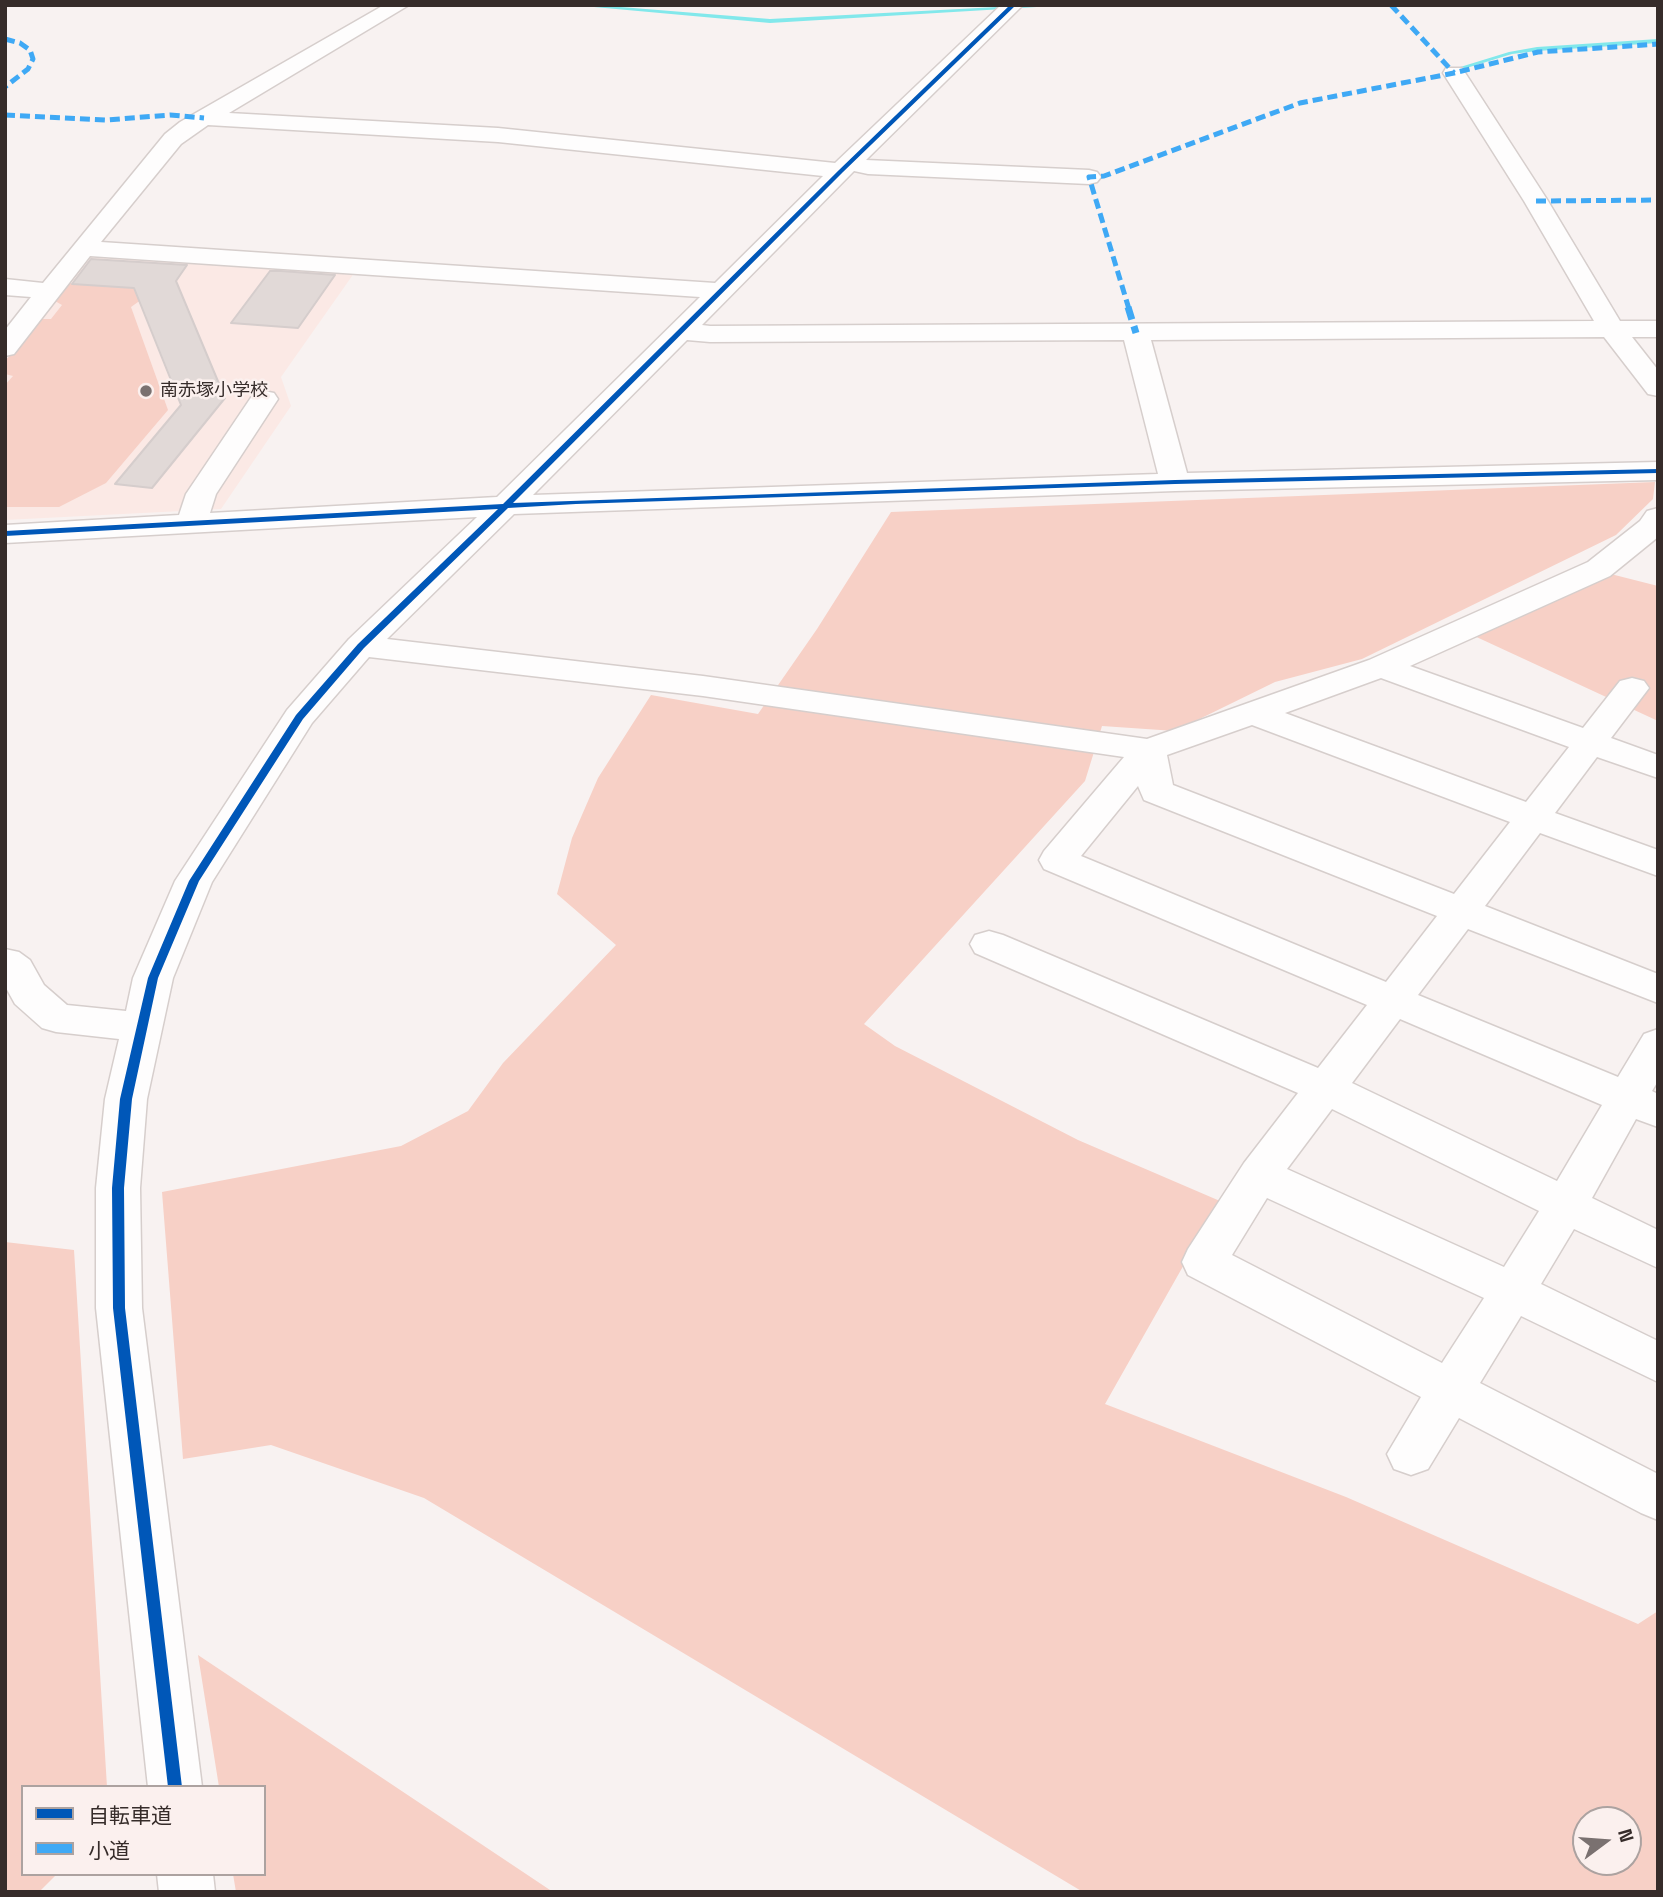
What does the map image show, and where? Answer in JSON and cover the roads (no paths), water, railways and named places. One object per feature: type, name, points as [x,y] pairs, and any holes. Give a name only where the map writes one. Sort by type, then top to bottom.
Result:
[{"type":"street","points":[[5,348],[173,139],[204,118],[399,5]]},
{"type":"street","points":[[175,1785],[119,1307],[118,1188],[127,1100],[153,978],[194,881],[299,717],[361,646],[845,167],[1013,5]]},
{"type":"street","points":[[1454,73],[1536,201],[1612,330],[1658,388]]},
{"type":"street","points":[[204,118],[498,135],[845,167],[1089,177]]},
{"type":"street","points":[[83,248],[721,291]]},
{"type":"street","points":[[5,287],[51,290]]},
{"type":"street","points":[[680,331],[710,334],[1658,330]]},
{"type":"street","points":[[1136,333],[1175,482]]},
{"type":"street","points":[[191,523],[201,495],[264,399]]},
{"type":"street","points":[[5,534],[505,506],[1175,482],[1658,471]]},
{"type":"street","points":[[361,646],[703,687],[1149,750],[1381,667],[1599,569],[1652,527],[1658,517]]},
{"type":"street","points":[[1381,667],[1658,767]]},
{"type":"street","points":[[1632,688],[1259,1175],[1204,1262],[1658,1498]]},
{"type":"street","points":[[1253,713],[1658,864]]},
{"type":"street","points":[[1149,750],[1157,792],[1658,989]]},
{"type":"street","points":[[1149,750],[1057,860],[1642,1105]]},
{"type":"street","points":[[989,944],[1326,1088],[1658,1250]]},
{"type":"street","points":[[5,962],[16,970],[29,994],[56,1018],[142,1027]]},
{"type":"street","points":[[1410,1454],[1566,1205],[1642,1105],[1658,1044]]},
{"type":"street","points":[[1259,1175],[1512,1291],[1658,1363]]},
{"type":"waterway","points":[[574,5],[770,21],[1068,5]]},
{"type":"waterway","points":[[1460,68],[1511,53],[1537,49],[1658,41]]},
{"type":"place","name":"南赤塚小学校","points":[[146,391]]}]
